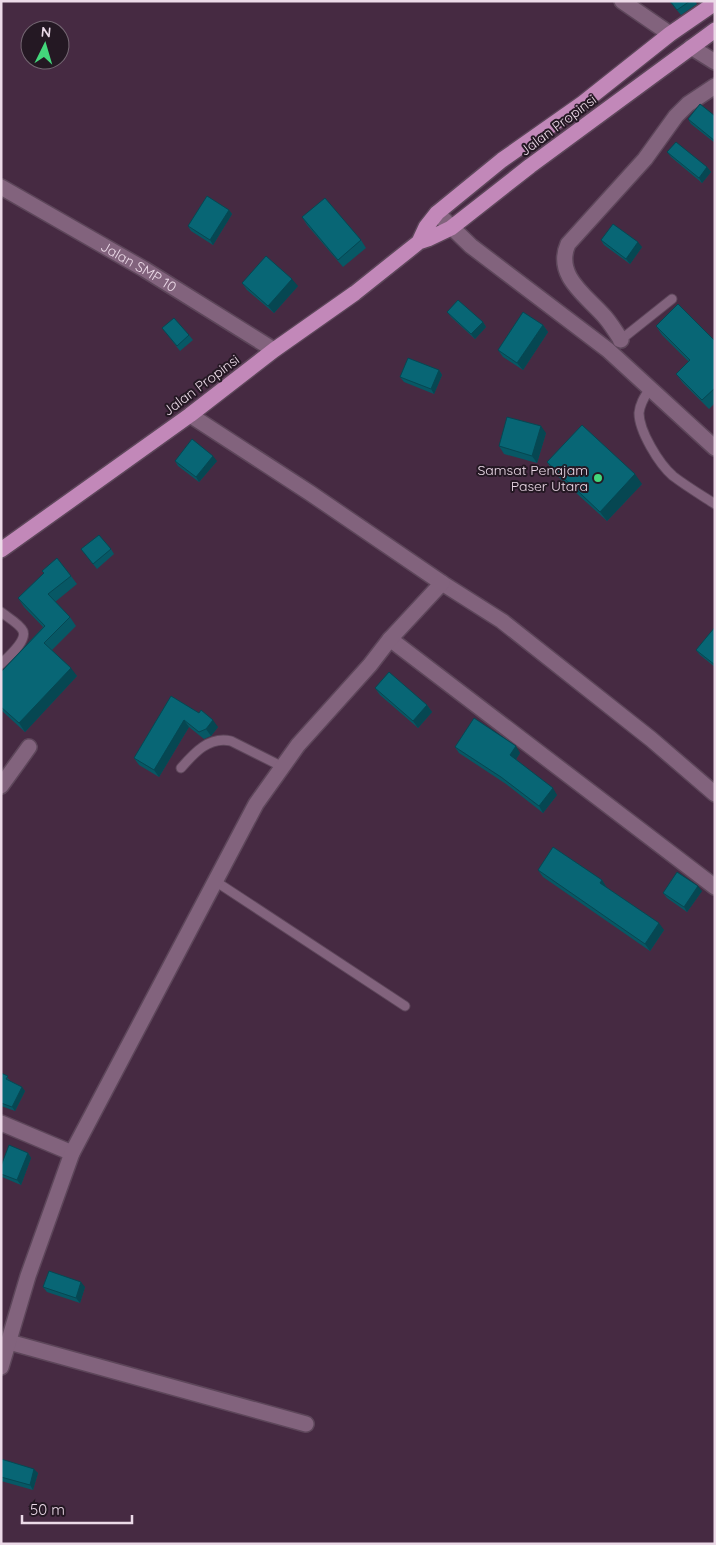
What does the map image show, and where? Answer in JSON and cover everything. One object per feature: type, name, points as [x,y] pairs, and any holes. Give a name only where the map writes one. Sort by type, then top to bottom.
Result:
[{"type":"highway","name":"Jalan Propinsi","points":[[418,242],[426,227],[437,213],[502,160],[583,102],[670,34],[715,3]]},
{"type":"highway","name":"Jalan Propinsi","points":[[1,550],[190,415],[274,350],[355,293],[418,242],[450,228],[530,166],[715,30]]},
{"type":"street","points":[[622,1],[670,34]]},
{"type":"street","points":[[691,47],[715,62]]},
{"type":"street","points":[[621,340],[605,317],[579,291],[565,268],[564,254],[568,244],[645,159],[676,116],[688,104],[715,86]]},
{"type":"street","name":"Jalan SMP 10","points":[[1,188],[144,269],[274,350]]},
{"type":"street","points":[[437,213],[450,228],[471,246],[608,350],[715,448]]},
{"type":"street","points":[[190,415],[310,493],[442,583],[502,620],[651,739],[715,794]]},
{"type":"street","points":[[1,1367],[28,1276],[72,1153],[256,804],[298,745],[370,665],[390,639],[442,583]]},
{"type":"street","points":[[390,639],[715,887]]},
{"type":"street","points":[[1,786],[29,747]]},
{"type":"street","points":[[1,1124],[72,1153]]},
{"type":"street","points":[[9,1342],[306,1424]]},
{"type":"lane","points":[[608,350],[672,299]]},
{"type":"lane","points":[[650,388],[642,400],[639,412],[641,427],[654,452],[672,474],[715,504]]},
{"type":"lane","points":[[1,612],[22,630],[24,635],[22,642],[1,664]]},
{"type":"lane","points":[[181,768],[197,750],[222,739],[231,741],[283,767]]},
{"type":"lane","points":[[215,880],[404,1006]]},
{"type":"building","points":[[670,1],[690,1],[677,10]]},
{"type":"building","points":[[700,104],[715,116],[715,141],[688,119]]},
{"type":"building","points":[[676,142],[707,167],[699,178],[667,152]]},
{"type":"building","points":[[207,196],[229,210],[210,240],[188,226]]},
{"type":"building","points":[[325,198],[361,240],[338,260],[302,217]]},
{"type":"building","points":[[613,224],[638,242],[626,259],[601,240]]},
{"type":"building","points":[[266,256],[292,279],[268,306],[242,283]]},
{"type":"building","points":[[458,300],[483,322],[471,334],[447,312]]},
{"type":"building","points":[[678,304],[715,341],[715,388],[702,400],[676,374],[690,360],[656,326]]},
{"type":"building","points":[[523,312],[543,325],[517,363],[498,350]]},
{"type":"building","points":[[174,318],[189,335],[177,346],[162,328]]},
{"type":"building","points":[[408,358],[439,370],[431,389],[400,377]]},
{"type":"building","points":[[507,417],[541,426],[532,456],[499,446]]},
{"type":"building","name":"Samsat Penajam Paser Utara","points":[[582,425],[635,474],[600,512],[547,462]]},
{"type":"building","points":[[192,439],[213,456],[196,477],[175,461]]},
{"type":"building","points":[[99,535],[111,549],[93,564],[81,549]]},
{"type":"building","points":[[57,558],[71,576],[48,594],[70,617],[44,643],[71,668],[19,723],[1,707],[1,672],[45,626],[18,598],[44,573],[42,571]]},
{"type":"building","points":[[715,627],[715,665],[696,650]]},
{"type":"building","points":[[389,672],[427,705],[413,721],[375,688]]},
{"type":"building","points":[[171,696],[199,713],[201,710],[213,720],[206,729],[199,732],[184,720],[154,770],[134,758]]},
{"type":"building","points":[[474,718],[516,746],[510,755],[553,788],[539,806],[501,777],[455,747]]},
{"type":"building","points":[[553,847],[602,880],[600,883],[659,923],[645,944],[538,870]]},
{"type":"building","points":[[677,872],[698,886],[684,907],[663,893]]},
{"type":"building","points":[[1,1073],[8,1076],[6,1079],[22,1087],[12,1107],[1,1103]]},
{"type":"building","points":[[9,1145],[28,1153],[17,1180],[1,1174],[1,1166]]},
{"type":"building","points":[[49,1271],[81,1282],[76,1298],[43,1287]]},
{"type":"building","points":[[1,1459],[34,1469],[30,1485],[1,1477]]},
{"type":"place","name":"Samsat Penajam Paser Utara","points":[[598,478]]}]
